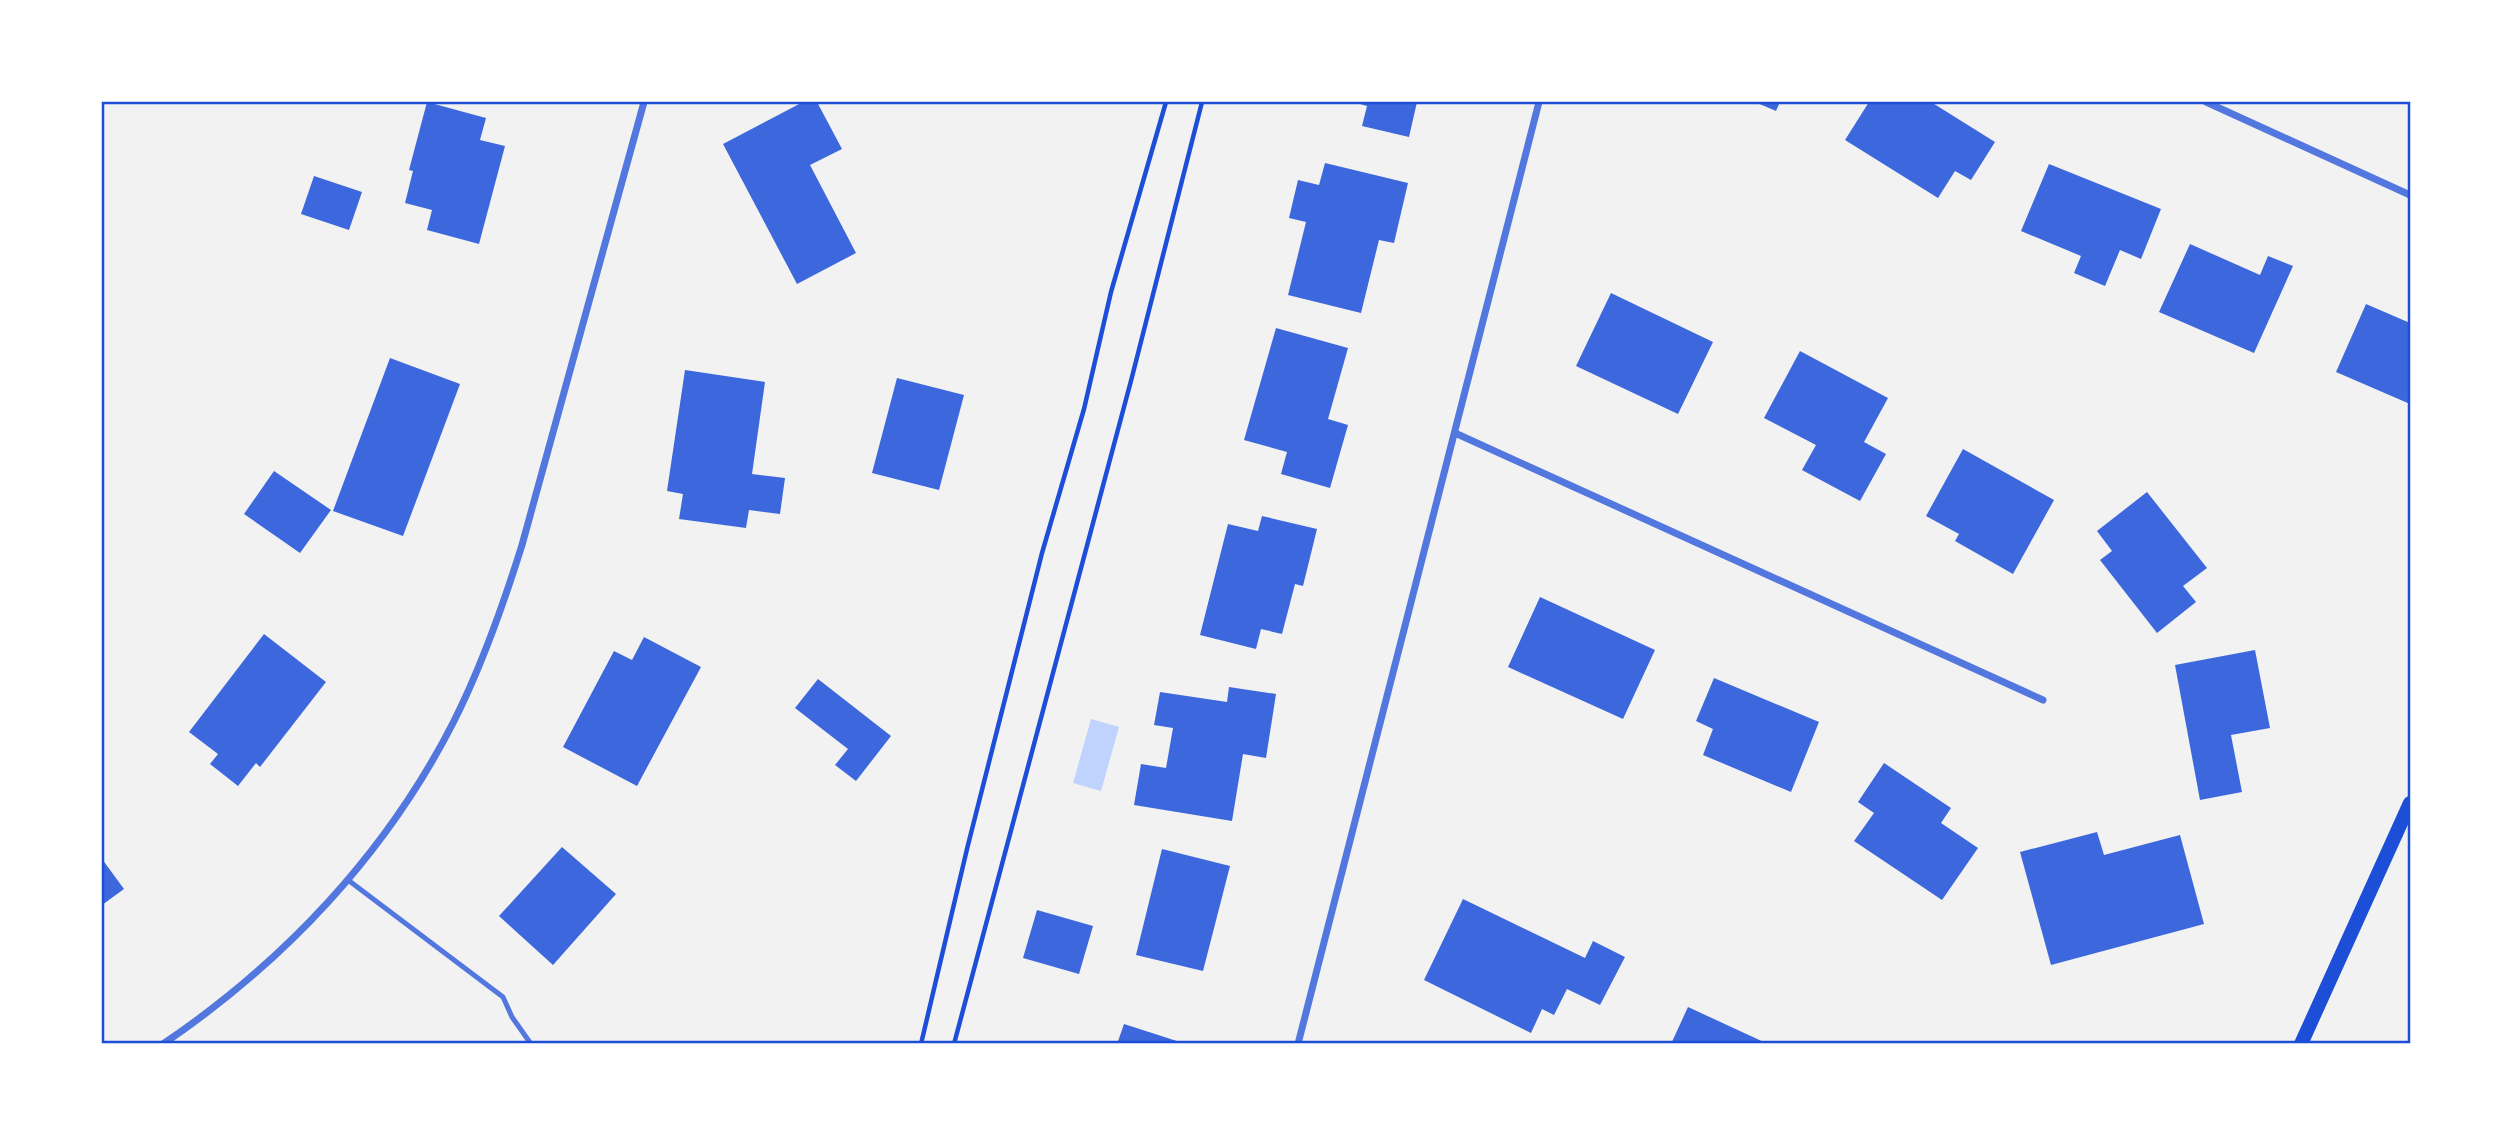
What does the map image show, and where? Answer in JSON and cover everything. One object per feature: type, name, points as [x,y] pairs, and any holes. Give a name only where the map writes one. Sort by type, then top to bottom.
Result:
[{"type":"main road","points":[[2301,1044],[2410,803]]},
{"type":"street","points":[[163,1044],[268,963],[348,880],[387,831],[423,778],[459,711],[503,605],[522,545],[644,102]]},
{"type":"street","points":[[1298,1044],[1539,102]]},
{"type":"street","points":[[2206,102],[2410,195]]},
{"type":"street","points":[[1455,433],[2043,700]]},
{"type":"lane","points":[[348,880],[503,997],[512,1017],[531,1044]]},
{"type":"path","points":[[921,1044],[1042,553],[1084,409],[1111,292],[1166,102]]},
{"type":"path","points":[[954,1044],[1129,390],[1202,102]]},
{"type":"water","points":[[1091,719],[1119,727],[1101,791],[1073,783]]},
{"type":"building","points":[[427,102],[486,118],[480,140],[505,146],[479,244],[427,230],[432,210],[405,203],[413,171],[409,170]]},
{"type":"building","points":[[803,102],[817,102],[842,149],[810,165],[856,253],[797,284],[723,144]]},
{"type":"building","points":[[1353,102],[1417,102],[1409,137],[1362,126],[1367,106]]},
{"type":"building","points":[[1755,102],[1780,102],[1776,111]]},
{"type":"building","points":[[1869,102],[1931,102],[1995,142],[1971,180],[1955,171],[1938,198],[1845,140]]},
{"type":"building","points":[[1325,163],[1408,183],[1394,243],[1379,240],[1361,313],[1288,295],[1306,222],[1289,218],[1298,180],[1319,185]]},
{"type":"building","points":[[2049,164],[2161,209],[2141,259],[2120,250],[2105,286],[2074,273],[2081,256],[2021,231]]},
{"type":"building","points":[[314,176],[362,192],[349,230],[301,214]]},
{"type":"building","points":[[2190,244],[2260,275],[2268,256],[2293,266],[2254,353],[2159,312]]},
{"type":"building","points":[[1611,293],[1713,342],[1678,414],[1576,366]]},
{"type":"building","points":[[2366,304],[2410,323],[2410,404],[2336,372]]},
{"type":"building","points":[[1276,328],[1348,348],[1328,419],[1348,425],[1330,488],[1281,474],[1287,452],[1244,440]]},
{"type":"building","points":[[1800,351],[1888,398],[1864,442],[1886,454],[1860,501],[1802,470],[1816,445],[1764,418]]},
{"type":"building","points":[[390,358],[460,384],[403,536],[333,511]]},
{"type":"building","points":[[685,370],[765,382],[752,474],[785,478],[780,514],[749,510],[746,528],[679,519],[683,494],[667,491]]},
{"type":"building","points":[[897,378],[964,395],[939,490],[872,473]]},
{"type":"building","points":[[1963,449],[2054,500],[2013,574],[1955,541],[1959,534],[1926,516]]},
{"type":"building","points":[[274,471],[331,510],[300,553],[244,514]]},
{"type":"building","points":[[2147,492],[2207,568],[2183,586],[2196,602],[2157,633],[2100,560],[2112,551],[2097,531]]},
{"type":"building","points":[[1262,516],[1317,529],[1303,586],[1295,584],[1282,634],[1261,629],[1256,649],[1200,635],[1228,524],[1258,531]]},
{"type":"building","points":[[1540,597],[1655,650],[1623,719],[1508,667]]},
{"type":"building","points":[[264,634],[326,682],[260,767],[256,763],[238,786],[210,764],[218,754],[189,732]]},
{"type":"building","points":[[644,637],[701,667],[637,786],[563,747],[614,651],[632,660]]},
{"type":"building","points":[[2255,650],[2270,728],[2231,735],[2242,792],[2200,800],[2175,665]]},
{"type":"building","points":[[1714,678],[1819,722],[1791,792],[1703,755],[1713,729],[1696,721]]},
{"type":"building","points":[[818,679],[891,736],[856,781],[835,765],[848,749],[795,708]]},
{"type":"building","points":[[1229,687],[1276,694],[1266,758],[1243,754],[1232,821],[1134,805],[1141,764],[1166,768],[1173,728],[1154,725],[1160,692],[1227,702]]},
{"type":"building","points":[[1884,763],[1951,808],[1941,823],[1978,848],[1942,900],[1854,841],[1874,813],[1858,802]]},
{"type":"building","points":[[2097,832],[2104,855],[2180,835],[2204,924],[2051,965],[2020,852]]},
{"type":"building","points":[[562,847],[616,894],[553,965],[499,916]]},
{"type":"building","points":[[1162,849],[1230,866],[1203,971],[1136,955]]},
{"type":"building","points":[[102,859],[124,889],[102,905]]},
{"type":"building","points":[[1463,899],[1585,958],[1593,941],[1625,957],[1600,1005],[1567,989],[1554,1015],[1542,1009],[1531,1033],[1424,980]]},
{"type":"building","points":[[1037,910],[1093,926],[1079,974],[1023,958]]},
{"type":"building","points":[[1688,1007],[1768,1044],[1671,1044]]},
{"type":"building","points":[[1124,1024],[1183,1043],[1183,1044],[1117,1044]]}]
